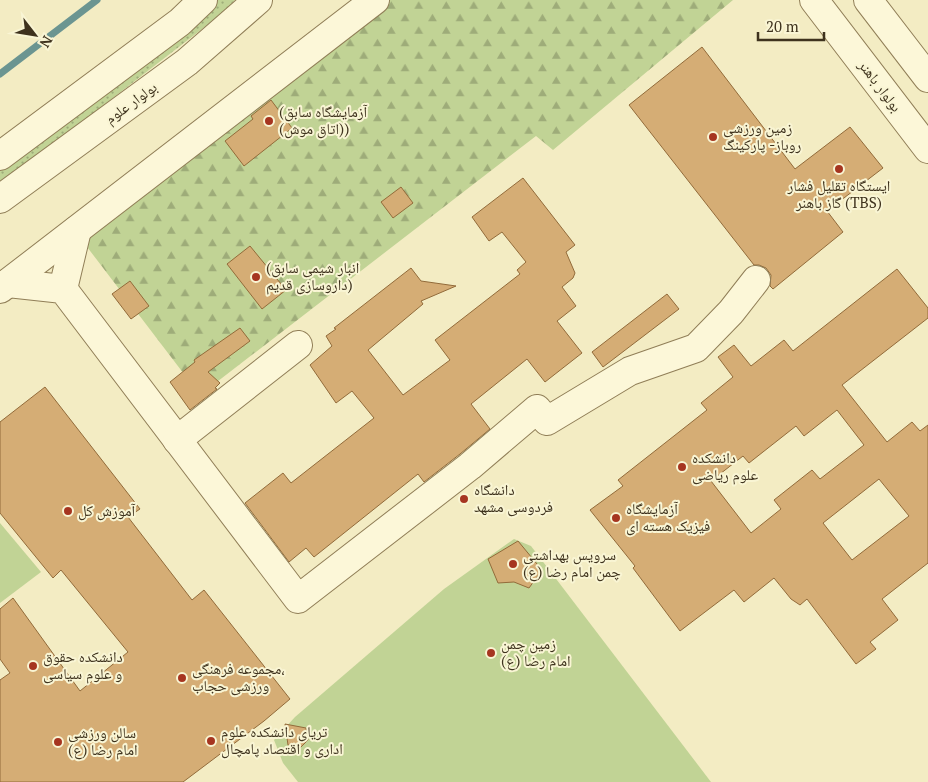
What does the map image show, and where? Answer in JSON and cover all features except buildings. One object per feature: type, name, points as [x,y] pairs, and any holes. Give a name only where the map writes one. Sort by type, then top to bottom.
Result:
[{"type":"street","points":[[0,156],[180,22],[203,0]]},
{"type":"street","name":"بولوار علوم","points":[[0,199],[187,62],[258,0]]},
{"type":"street","points":[[4,286],[375,0]]},
{"type":"street","name":"بولوار باهنر","points":[[814,0],[928,148]]},
{"type":"street","points":[[868,0],[928,78]]},
{"type":"street","points":[[63,289],[77,230]]},
{"type":"street","points":[[63,289],[298,599],[470,466],[537,409],[547,421],[630,371],[696,348],[731,312],[756,280]]},
{"type":"street","points":[[4,286],[63,289]]},
{"type":"street","points":[[177,440],[298,345]]},
{"type":"green space","points":[[216,0],[235,0],[224,12],[47,149],[0,181],[0,166]]},
{"type":"green space","points":[[390,0],[733,0],[553,150],[536,136],[200,395],[81,239]]},
{"type":"green space","points":[[0,523],[41,572],[0,603]]},
{"type":"green space","name":"زمین چمن امام رضا (ع)","points":[[514,539],[531,546],[711,782],[298,782],[283,763],[274,740],[295,717],[444,589]]},
{"type":"waterway","points":[[0,74],[97,0]]},
{"type":"place","name":"(آزمایشگاه سابق (اتاق موش))","points":[[269,121]]},
{"type":"place","name":"زمین ورزشی روباز- پارکینگ","points":[[713,137]]},
{"type":"place","name":"ایستگاه تقلیل فشار گاز باهنر (TBS)","points":[[839,169]]},
{"type":"place","name":"(انبار شیمی سابق داروسازی قدیم)","points":[[256,277]]},
{"type":"place","name":"دانشکده علوم ریاضی","points":[[682,467]]},
{"type":"place","name":"دانشگاه فردوسی مشهد","points":[[464,499]]},
{"type":"place","name":"آموزش کل","points":[[68,511]]},
{"type":"place","name":"آزمایشگاه فیزیک هسته ای","points":[[616,518]]},
{"type":"place","name":"سرویس بهداشتی چمن امام رضا (ع)","points":[[513,564]]},
{"type":"place","name":"زمین چمن امام رضا (ع)","points":[[491,653]]},
{"type":"place","name":"دانشکده حقوق و علوم سیاسی","points":[[33,666]]},
{"type":"place","name":"مجموعه فرهنگی، ورزشی حجاب","points":[[182,678]]},
{"type":"place","name":"تریای دانشکده علوم اداری و اقتصاد پامچال","points":[[211,741]]},
{"type":"place","name":"سالن ورزشی امام رضا (ع)","points":[[58,742]]}]
